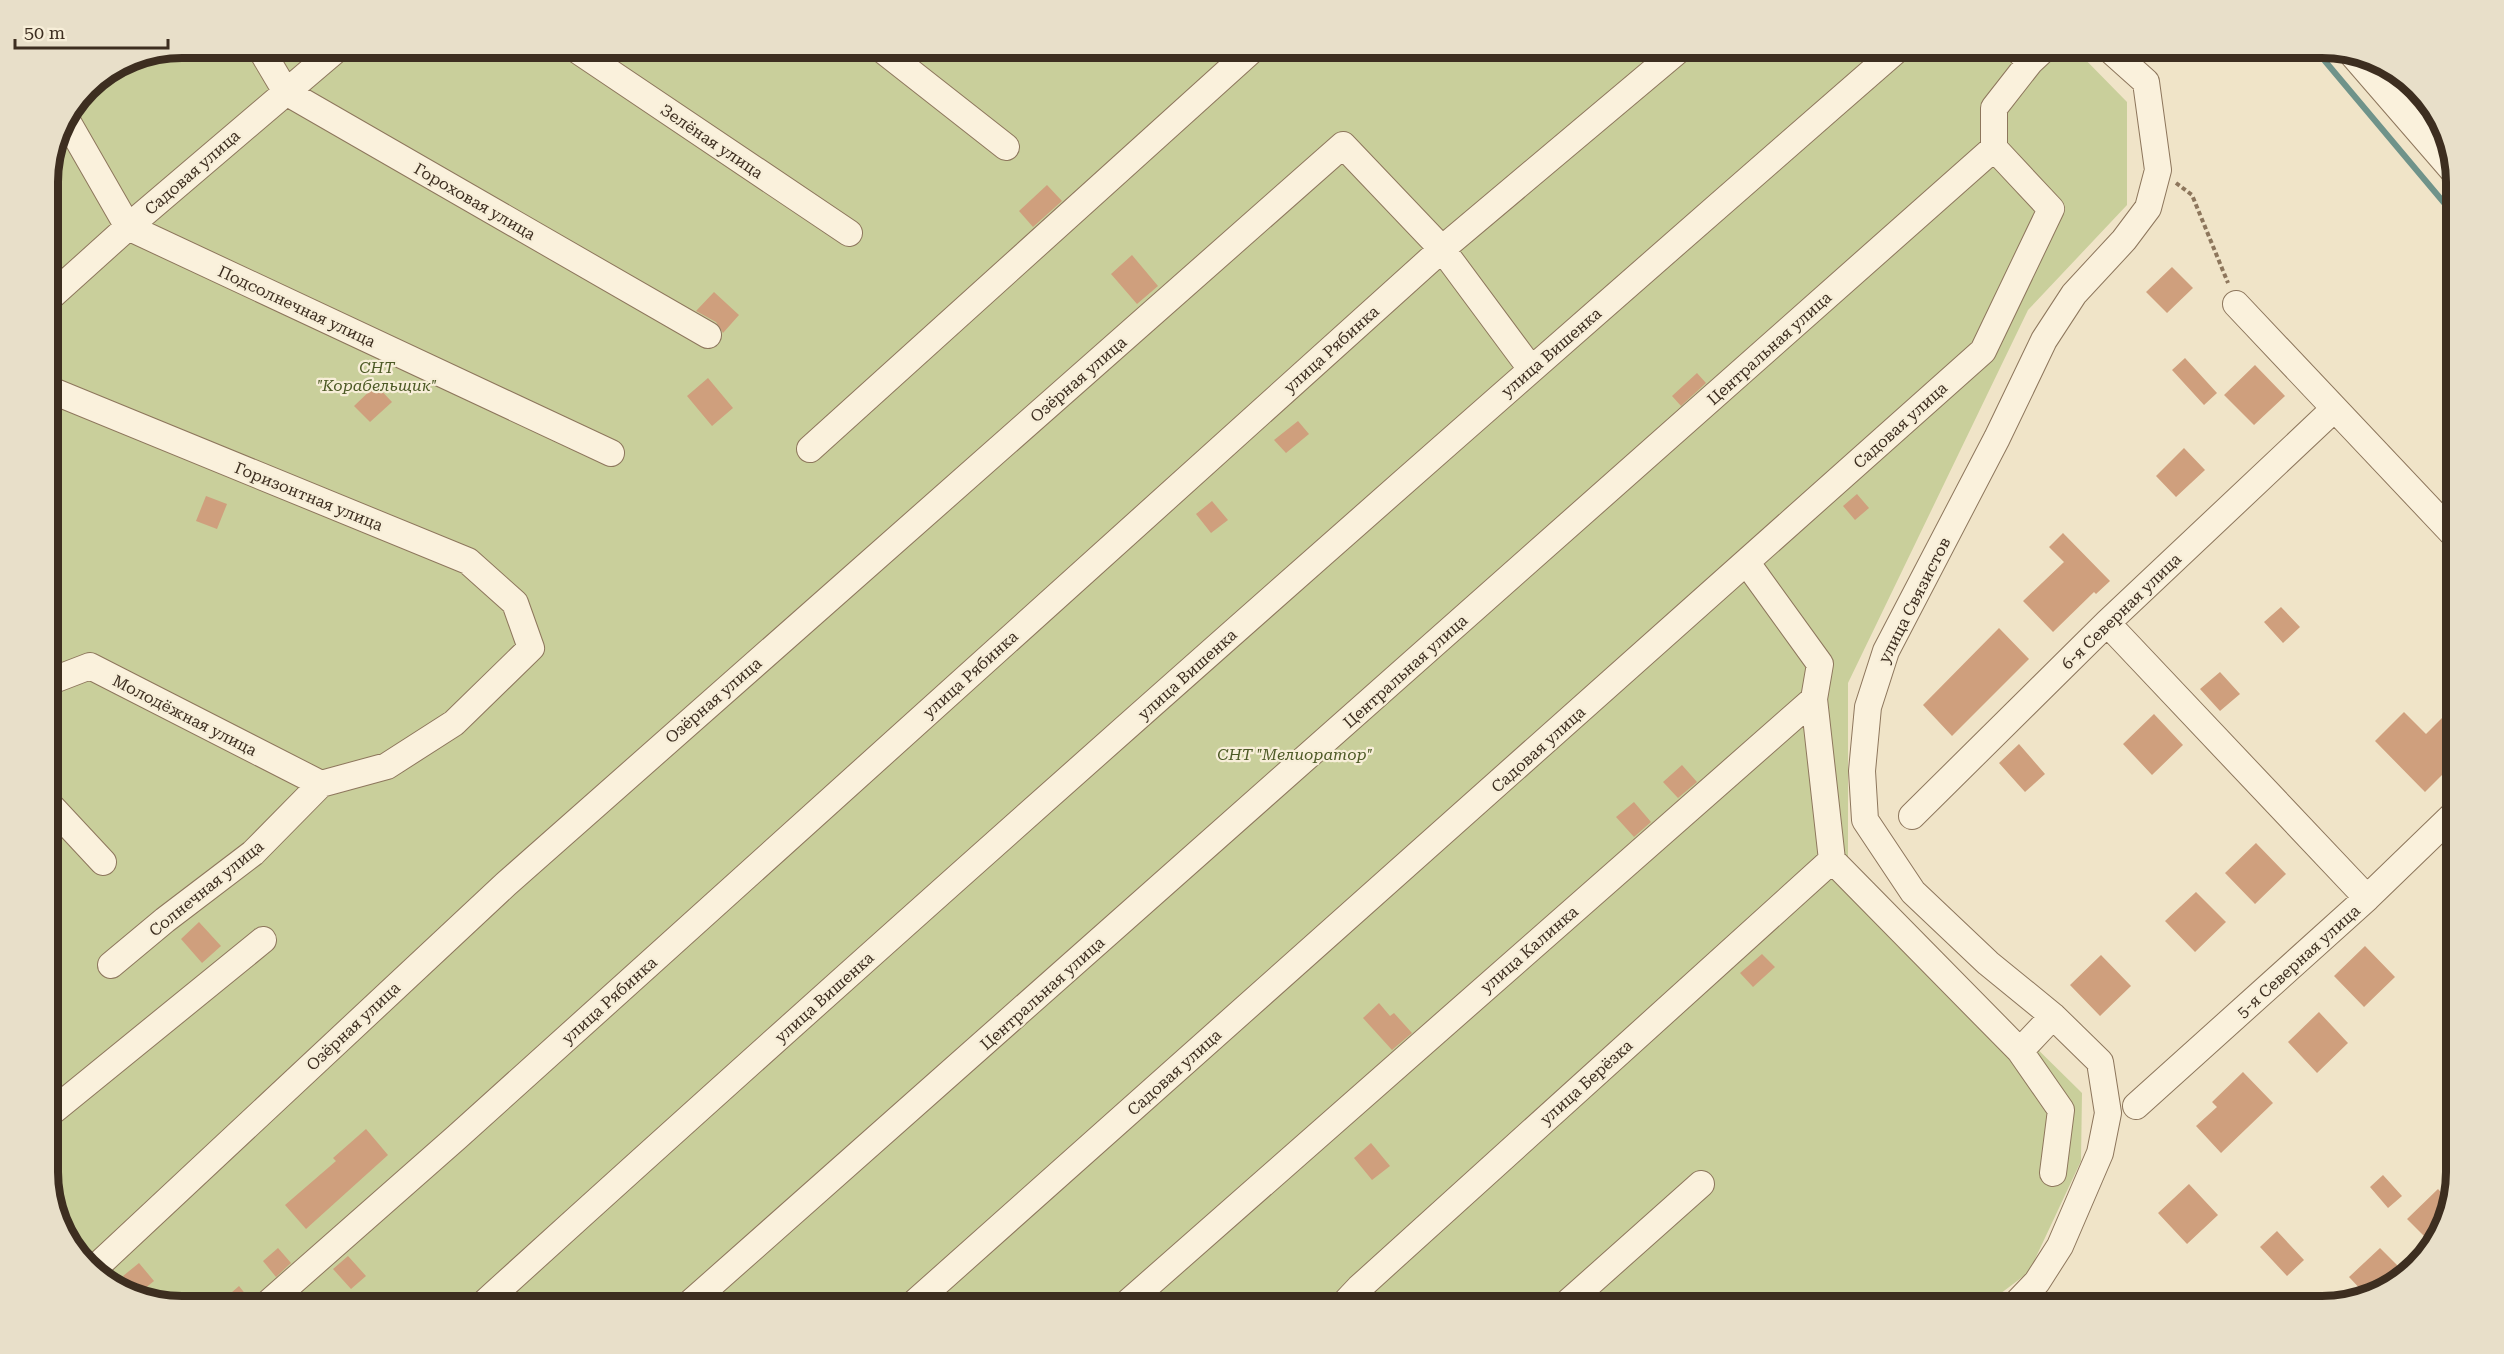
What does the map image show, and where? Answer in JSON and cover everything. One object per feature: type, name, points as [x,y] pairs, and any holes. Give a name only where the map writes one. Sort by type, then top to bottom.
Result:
[{"type":"street","name":"Гороховая улица","points":[[266,58],[286,92],[708,335]]},
{"type":"street","name":"Садовая улица","points":[[59,289],[128,227],[326,58]]},
{"type":"street","name":"Зелёная улица","points":[[589,58],[849,233]]},
{"type":"street","points":[[893,58],[1006,147]]},
{"type":"street","points":[[810,449],[1243,58]]},
{"type":"street","name":"улица Рябинка","points":[[276,1296],[457,1137],[1442,249],[1669,58]]},
{"type":"street","name":"улица Вишенка","points":[[492,1296],[737,1074],[1531,369],[1888,58]]},
{"type":"street","points":[[1994,148],[1994,108],[2027,58]]},
{"type":"street","name":"улица Связистов","points":[[2024,1296],[2037,1282],[2060,1246],[2100,1153],[2108,1113],[2100,1062],[2053,1016],[1988,963],[1913,892],[1865,820],[1862,771],[1868,707],[1886,651],[1997,438],[2044,340],[2074,294],[2124,240],[2148,208],[2158,170],[2146,82],[2119,58]]},
{"type":"street","points":[[2364,66],[2440,147]]},
{"type":"street","points":[[71,128],[128,227]]},
{"type":"street","name":"Озёрная улица","points":[[100,1264],[506,884],[1343,145],[1442,249]]},
{"type":"street","name":"Садовая улица","points":[[922,1296],[1983,351],[2051,210],[1994,148]]},
{"type":"street","name":"Центральная улица","points":[[698,1296],[1994,148]]},
{"type":"street","name":"Подсолнечная улица","points":[[128,227],[611,453]]},
{"type":"street","points":[[1442,249],[1531,369]]},
{"type":"street","points":[[2236,303],[2334,410],[2445,526]]},
{"type":"street","name":"Горизонтная улица","points":[[59,394],[468,561],[515,603],[531,648],[454,723],[387,766],[321,784]]},
{"type":"street","name":"6-я Северная улица","points":[[1912,816],[2107,623],[2334,410]]},
{"type":"street","points":[[1747,563],[1820,664],[1814,699],[1832,860],[2020,1051],[2061,1110],[2053,1173]]},
{"type":"street","points":[[2107,623],[2367,898]]},
{"type":"street","name":"Молодёжная улица","points":[[59,680],[90,666],[321,784]]},
{"type":"street","name":"улица Калинка","points":[[1135,1296],[1814,699]]},
{"type":"street","name":"Солнечная улица","points":[[111,965],[165,920],[253,853],[321,784]]},
{"type":"street","points":[[59,815],[103,862]]},
{"type":"street","name":"5-я Северная улица","points":[[2136,1106],[2367,898],[2446,822]]},
{"type":"street","name":"улица Берёзка","points":[[1351,1296],[1832,860]]},
{"type":"street","points":[[59,1106],[263,940]]},
{"type":"street","points":[[2020,1051],[2053,1016]]},
{"type":"street","points":[[1575,1296],[1701,1184]]},
{"type":"path","points":[[2158,170],[2192,195],[2236,303]]},
{"type":"green space","name":"СНТ \"Мелиоратор\"","points":[[182,58],[2084,58],[2127,102],[2127,205],[2028,310],[1848,683],[1848,862],[2082,1093],[2081,1161],[2029,1272],[1997,1296],[182,1296],[150,1291],[113,1275],[89,1253],[71,1227],[65,1212],[59,1180],[59,174],[63,150],[79,113],[95,95],[120,75],[142,65]]},
{"type":"building","points":[[1047,185],[1062,201],[1033,227],[1019,211]]},
{"type":"building","points":[[1132,255],[1158,286],[1137,304],[1111,274]]},
{"type":"building","points":[[2172,267],[2193,288],[2167,313],[2146,292]]},
{"type":"building","points":[[714,292],[739,315],[723,333],[716,322],[696,311]]},
{"type":"building","points":[[2185,358],[2217,393],[2204,405],[2172,370]]},
{"type":"building","points":[[2255,365],[2285,396],[2254,425],[2224,395]]},
{"type":"building","points":[[1697,373],[1706,383],[1681,406],[1672,396]]},
{"type":"building","points":[[708,378],[733,408],[712,426],[687,396]]},
{"type":"building","points":[[376,385],[392,402],[370,422],[354,406]]},
{"type":"building","points":[[1298,421],[1309,434],[1286,453],[1274,440]]},
{"type":"building","points":[[2184,448],[2205,470],[2176,497],[2156,476]]},
{"type":"building","points":[[1857,494],[1869,508],[1855,520],[1843,506]]},
{"type":"building","points":[[206,496],[227,504],[217,529],[196,521]]},
{"type":"building","points":[[1212,501],[1228,520],[1211,533],[1196,514]]},
{"type":"building","points":[[2063,533],[2110,581],[2096,594],[2094,592],[2053,632],[2023,601],[2064,562],[2049,547]]},
{"type":"building","points":[[2281,607],[2300,627],[2283,643],[2264,622]]},
{"type":"building","points":[[1999,628],[2029,659],[1952,736],[1923,705]]},
{"type":"building","points":[[2220,672],[2240,694],[2220,711],[2200,689]]},
{"type":"building","points":[[2404,712],[2426,734],[2446,714],[2446,771],[2425,792],[2375,741]]},
{"type":"building","points":[[2154,714],[2183,745],[2152,775],[2123,744]]},
{"type":"building","points":[[2019,744],[2045,774],[2025,792],[1999,763]]},
{"type":"building","points":[[1682,765],[1697,782],[1678,798],[1663,782]]},
{"type":"building","points":[[1634,802],[1651,822],[1634,837],[1616,817]]},
{"type":"building","points":[[2256,843],[2286,874],[2255,904],[2225,873]]},
{"type":"building","points":[[2196,892],[2226,922],[2195,952],[2165,921]]},
{"type":"building","points":[[199,922],[221,946],[202,963],[181,939]]},
{"type":"building","points":[[2365,946],[2395,977],[2364,1007],[2334,976]]},
{"type":"building","points":[[1762,954],[1775,967],[1753,987],[1740,973]]},
{"type":"building","points":[[2101,955],[2131,986],[2100,1016],[2070,985]]},
{"type":"building","points":[[1379,1003],[1390,1016],[1394,1013],[1412,1033],[1392,1050],[1363,1018]]},
{"type":"building","points":[[2319,1012],[2348,1043],[2317,1073],[2288,1042]]},
{"type":"building","points":[[2243,1072],[2273,1103],[2221,1153],[2196,1126],[2217,1107],[2212,1102]]},
{"type":"building","points":[[366,1129],[388,1155],[306,1229],[285,1205],[336,1161],[333,1158]]},
{"type":"building","points":[[1371,1143],[1390,1166],[1372,1180],[1354,1158]]},
{"type":"building","points":[[2383,1175],[2402,1196],[2388,1208],[2370,1187]]},
{"type":"building","points":[[2189,1184],[2218,1215],[2187,1244],[2158,1213]]},
{"type":"building","points":[[2438,1189],[2443,1195],[2439,1212],[2426,1238],[2407,1219]]},
{"type":"building","points":[[2277,1231],[2304,1260],[2287,1276],[2260,1247]]},
{"type":"building","points":[[278,1248],[291,1263],[276,1277],[263,1261]]},
{"type":"building","points":[[2380,1248],[2400,1268],[2384,1279],[2360,1289],[2349,1277]]},
{"type":"building","points":[[348,1256],[366,1276],[351,1289],[333,1269]]},
{"type":"building","points":[[139,1263],[154,1281],[144,1289],[130,1284],[123,1276]]},
{"type":"building","points":[[239,1286],[247,1296],[228,1296]]},
{"type":"waterway","points":[[2322,58],[2445,204]]},
{"type":"park label","name":"СНТ \"Корабельщик\"","points":[[377,376]]}]
